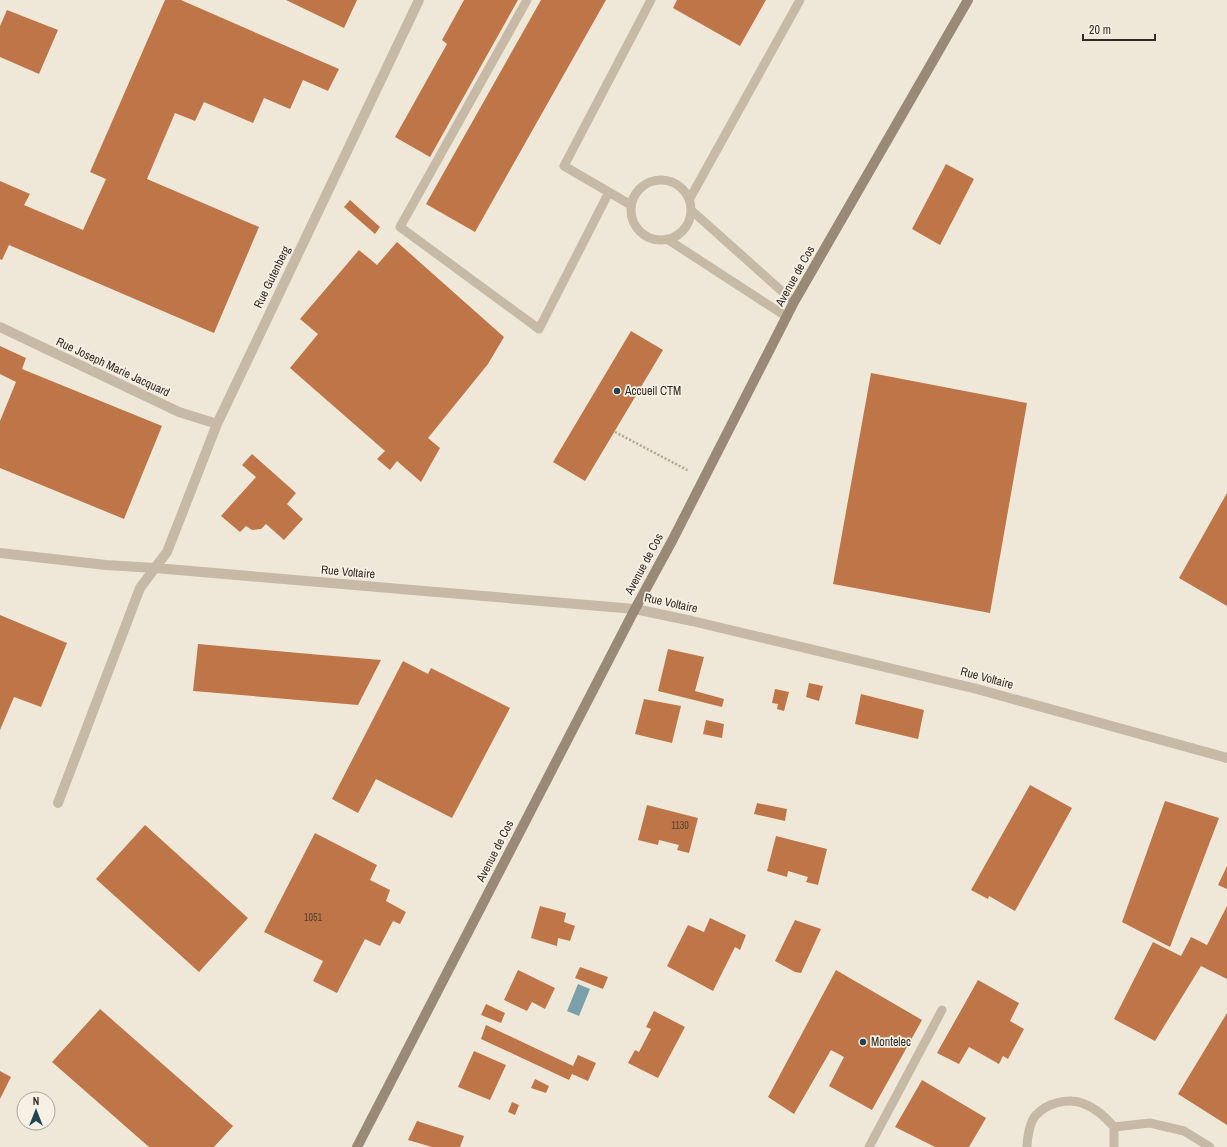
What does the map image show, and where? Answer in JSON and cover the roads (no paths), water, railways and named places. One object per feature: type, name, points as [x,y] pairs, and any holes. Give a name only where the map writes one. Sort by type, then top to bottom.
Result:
[{"type":"street","name":"Rue Gutenberg","points":[[58,803],[140,588],[167,552],[217,424],[419,0]]},
{"type":"street","name":"Avenue de Cos","points":[[357,1147],[634,609],[672,541],[794,302],[968,0]]},
{"type":"street","name":"Rue Joseph Marie Jacquard","points":[[0,328],[179,412],[217,424]]},
{"type":"street","name":"Rue Voltaire","points":[[0,553],[106,565],[634,609],[692,621],[977,688],[1227,758]]},
{"type":"lane","points":[[527,0],[400,227],[539,329],[609,192]]},
{"type":"lane","points":[[631,205],[564,166],[651,0]]},
{"type":"lane","points":[[689,200],[800,0]]},
{"type":"lane","points":[[658,180],[668,181],[677,185],[689,200],[691,210],[689,220],[684,229],[677,236],[657,240],[640,232],[634,224],[631,215],[631,205],[634,196],[641,188],[649,183],[658,180]]},
{"type":"lane","points":[[691,210],[794,302]]},
{"type":"lane","points":[[667,239],[787,317]]},
{"type":"lane","points":[[869,1147],[942,1010]]},
{"type":"lane","points":[[1028,1147],[1027,1142],[1030,1128],[1036,1115],[1045,1108],[1069,1101],[1081,1103],[1094,1108],[1114,1127],[1114,1147]]},
{"type":"lane","points":[[1114,1127],[1150,1123],[1184,1131],[1210,1147]]},
{"type":"water","points":[[578,984],[590,989],[579,1016],[567,1011]]},
{"type":"place","name":"Accueil CTM","points":[[617,391]]},
{"type":"place","name":"Montelec","points":[[863,1042]]}]
